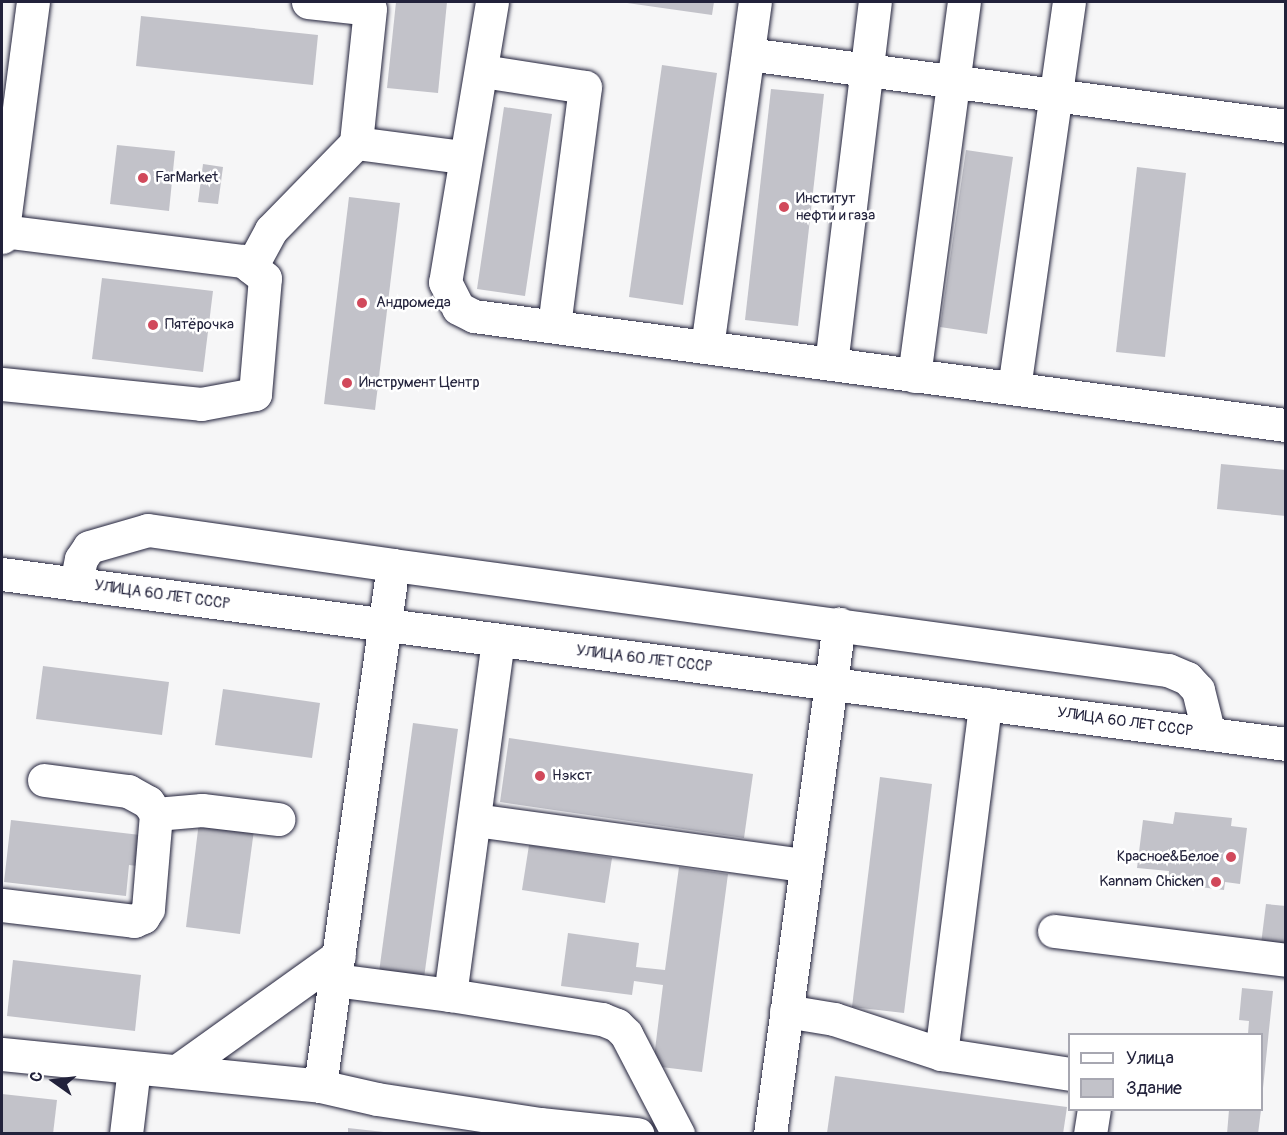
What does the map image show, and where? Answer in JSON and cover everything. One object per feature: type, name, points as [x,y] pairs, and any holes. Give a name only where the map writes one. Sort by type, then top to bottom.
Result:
[{"type":"main road","points":[[2,237],[33,2]]},
{"type":"main road","points":[[251,267],[271,230],[356,143],[371,5],[308,2]]},
{"type":"main road","points":[[492,2],[483,71],[464,157],[445,282],[449,296],[459,308],[474,316],[1286,425]]},
{"type":"main road","points":[[707,347],[755,2]]},
{"type":"main road","points":[[831,364],[875,2]]},
{"type":"main road","points":[[914,376],[964,2]]},
{"type":"main road","points":[[1014,388],[1069,2]]},
{"type":"main road","points":[[748,54],[1286,126]]},
{"type":"main road","points":[[483,71],[585,87],[554,326]]},
{"type":"main road","points":[[356,143],[464,157]]},
{"type":"main road","points":[[2,231],[243,261],[266,278],[255,394],[201,404],[2,384]]},
{"type":"main road","points":[[76,584],[81,559],[89,547],[148,530],[1168,670],[1187,678],[1198,690],[1209,734]]},
{"type":"main road","points":[[320,1086],[393,565]]},
{"type":"main road","name":"УЛИЦА 60 ЛЕТ СССР","points":[[2,574],[1286,744]]},
{"type":"main road","points":[[770,1134],[804,865],[839,624]]},
{"type":"main road","points":[[450,995],[498,640]]},
{"type":"main road","points":[[941,1054],[985,704]]},
{"type":"main road","points":[[2,905],[134,921],[143,917],[148,909],[156,814],[148,802],[128,791],[44,780]]},
{"type":"main road","points":[[156,814],[202,810],[278,819]]},
{"type":"main road","points":[[475,820],[804,865]]},
{"type":"main road","points":[[1054,931],[1286,960]]},
{"type":"main road","points":[[177,1071],[337,968],[450,995],[602,1019],[617,1025],[626,1034],[678,1134]]},
{"type":"main road","points":[[786,1011],[834,1019],[941,1054],[1068,1074]]},
{"type":"main road","points":[[2,1054],[320,1086],[377,1099],[529,1122],[637,1134]]},
{"type":"main road","points":[[126,1134],[134,1068]]},
{"type":"main road","points":[[1090,1134],[1094,1111]]},
{"type":"building","points":[[396,2],[447,2],[438,93],[387,88]]},
{"type":"building","points":[[620,2],[714,2],[712,15]]},
{"type":"building","points":[[141,16],[318,35],[313,85],[136,66]]},
{"type":"building","points":[[662,65],[717,73],[683,305],[629,297]]},
{"type":"building","name":"Институт нефти и газа","points":[[771,89],[824,94],[798,326],[745,320]]},
{"type":"building","points":[[504,107],[552,114],[525,296],[477,289]]},
{"type":"building","name":"FarMarket","points":[[117,145],[175,151],[169,211],[110,204]]},
{"type":"building","points":[[966,150],[1013,157],[987,334],[940,327]]},
{"type":"building","points":[[203,164],[223,167],[218,204],[198,202]]},
{"type":"building","points":[[1137,167],[1186,173],[1165,357],[1116,352]]},
{"type":"building","name":"Андромеда","points":[[349,197],[400,203],[375,410],[324,404]]},
{"type":"building","name":"Пятёрочка","points":[[102,278],[213,291],[203,372],[92,359]]},
{"type":"building","points":[[1221,464],[1286,470],[1286,516],[1217,509]]},
{"type":"building","points":[[43,666],[169,682],[162,735],[36,719]]},
{"type":"building","points":[[223,689],[320,703],[312,758],[215,745]]},
{"type":"building","points":[[413,723],[458,729],[424,978],[379,972]]},
{"type":"building","points":[[509,738],[753,774],[744,838],[500,802]]},
{"type":"building","points":[[880,777],[932,784],[904,1013],[852,1007]]},
{"type":"building","points":[[1175,812],[1232,818],[1231,826],[1247,828],[1240,884],[1225,882],[1224,890],[1168,883],[1169,871],[1137,868],[1143,820],[1173,824]]},
{"type":"building","points":[[11,820],[149,836],[146,867],[129,865],[126,896],[4,882]]},
{"type":"building","points":[[199,822],[254,830],[240,934],[186,927]]},
{"type":"building","points":[[529,845],[612,858],[605,903],[522,890]]},
{"type":"building","points":[[679,867],[728,874],[702,1072],[653,1066],[663,985],[634,981],[632,995],[561,986],[568,933],[639,943],[636,967],[665,970]]},
{"type":"building","points":[[1266,904],[1286,906],[1286,947],[1261,944]]},
{"type":"building","points":[[13,960],[141,975],[135,1031],[7,1016]]},
{"type":"building","points":[[1242,988],[1273,991],[1263,1088],[1263,1033],[1248,1033],[1249,1021],[1239,1020]]},
{"type":"building","points":[[835,1076],[1067,1107],[1063,1134],[827,1133]]},
{"type":"building","points":[[2,1094],[57,1100],[53,1134],[2,1134]]},
{"type":"building","points":[[1229,1111],[1261,1111],[1258,1134],[1227,1134]]},
{"type":"building","points":[[348,1128],[384,1132],[384,1134],[348,1134]]},
{"type":"place","name":"FarMarket","points":[[143,178]]},
{"type":"place","name":"Институт нефти и газа","points":[[784,207]]},
{"type":"place","name":"Андромеда","points":[[362,303]]},
{"type":"place","name":"Пятёрочка","points":[[153,325]]},
{"type":"place","name":"Инструмент Центр","points":[[347,383]]},
{"type":"place","name":"Нэкст","points":[[540,776]]},
{"type":"place","name":"Красное&Белое","points":[[1231,857]]},
{"type":"place","name":"Kannam Chicken","points":[[1216,882]]}]
